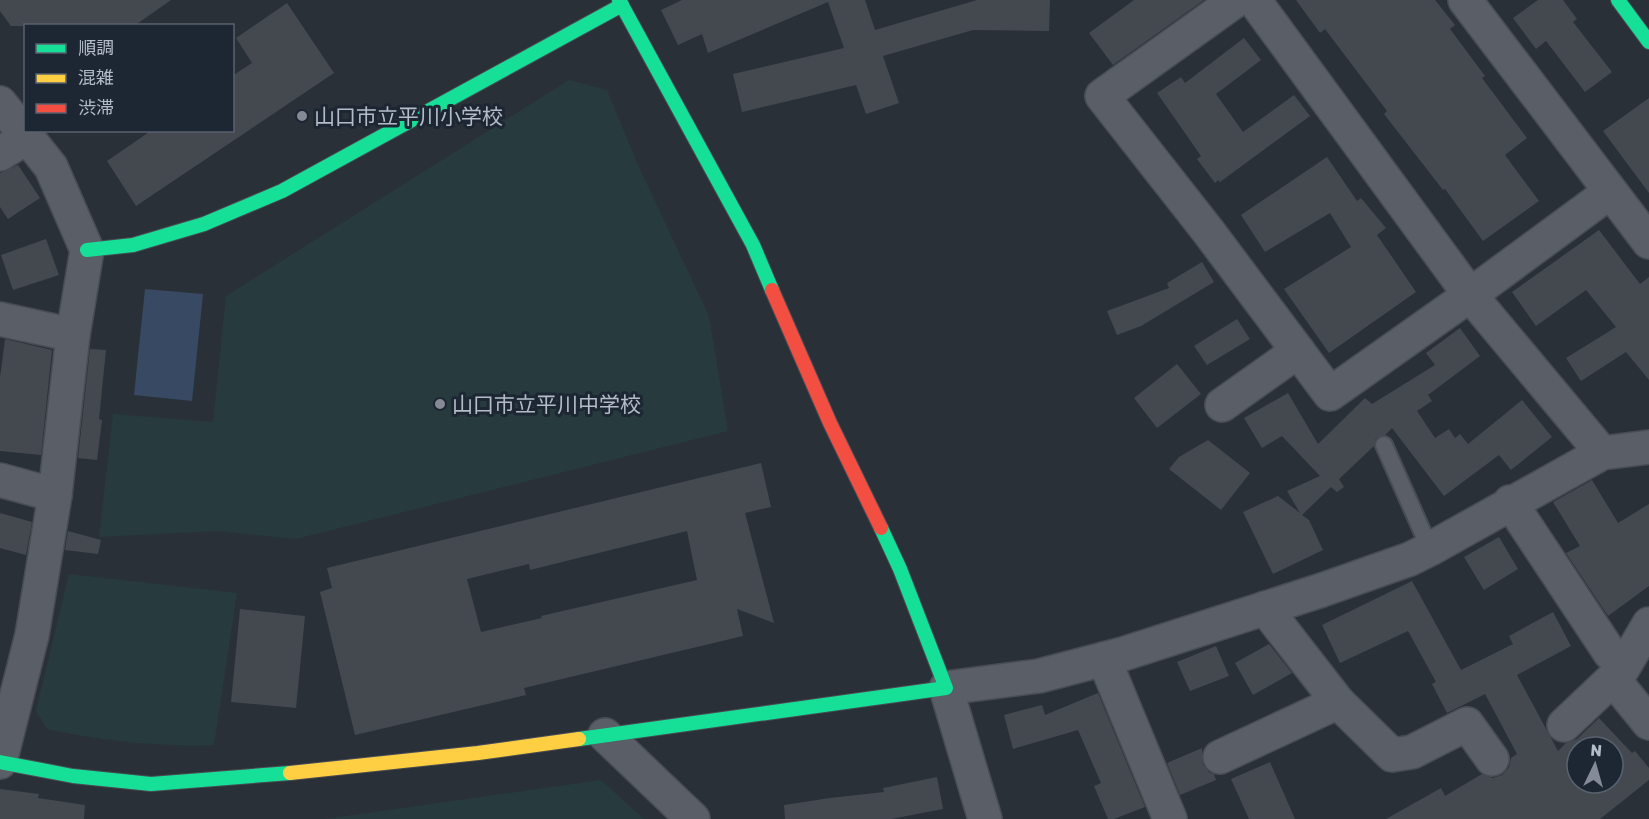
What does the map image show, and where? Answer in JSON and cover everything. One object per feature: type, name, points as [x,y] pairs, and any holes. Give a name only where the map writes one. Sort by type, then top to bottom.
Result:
[{"type":"street","points":[[1236,0],[1102,96],[1208,231],[1330,394],[1610,192]]},
{"type":"street","points":[[1254,0],[1470,295],[1602,453]]},
{"type":"street","points":[[1465,0],[1649,242]]},
{"type":"street","points":[[1618,0],[1649,42]]},
{"type":"street","points":[[87,250],[133,245],[204,224],[282,191],[620,2],[753,245],[830,423],[900,569],[946,688],[985,819]]},
{"type":"street","points":[[0,103],[51,167],[87,250],[73,335],[55,495],[33,635],[0,762],[73,776],[151,784],[299,772],[478,753],[1039,676],[1104,659],[1377,570],[1430,549],[1510,502],[1602,453],[1649,447]]},
{"type":"street","points":[[0,154],[27,137]]},
{"type":"street","points":[[0,319],[73,335]]},
{"type":"street","points":[[1222,405],[1298,351]]},
{"type":"street","points":[[0,480],[55,495]]},
{"type":"street","points":[[1510,502],[1611,666],[1649,723]]},
{"type":"street","points":[[1265,608],[1338,702],[1392,755],[1412,752],[1467,724],[1492,759]]},
{"type":"street","points":[[1611,666],[1622,670],[1649,624]]},
{"type":"street","points":[[1104,659],[1170,819]]},
{"type":"street","points":[[1564,725],[1611,666]]},
{"type":"street","points":[[1220,757],[1338,702]]},
{"type":"street","points":[[605,735],[693,819]]},
{"type":"lane","points":[[1384,445],[1430,549]]},
{"type":"green space","points":[[569,80],[607,90],[638,165],[709,316],[728,431],[296,539],[218,531],[99,537],[113,414],[213,422],[226,296]]},
{"type":"green space","points":[[69,574],[237,593],[214,745],[130,742],[47,729],[36,711]]},
{"type":"green space","points":[[601,780],[644,819],[325,819]]},
{"type":"water","points":[[145,289],[203,294],[192,401],[134,395]]},
{"type":"building","points":[[0,0],[171,0],[137,24],[11,26],[0,11]]},
{"type":"building","points":[[682,0],[865,0],[875,30],[977,0],[1050,0],[1049,31],[973,30],[883,56],[899,103],[866,114],[856,85],[742,112],[733,74],[844,48],[828,2],[708,53],[702,34],[678,45],[661,10]]},
{"type":"building","points":[[1134,0],[1204,0],[1113,65],[1089,33]]},
{"type":"building","points":[[1296,0],[1435,0],[1455,25],[1450,29],[1485,76],[1482,78],[1527,138],[1505,155],[1539,201],[1483,241],[1445,189],[1443,190],[1384,114],[1387,111],[1325,29],[1320,33]]},
{"type":"building","points":[[1538,0],[1563,0],[1577,19],[1573,22],[1612,72],[1585,92],[1546,41],[1536,49],[1513,18]]},
{"type":"building","points":[[287,3],[334,73],[136,206],[107,161],[149,132],[234,132],[234,75],[252,63],[236,38]]},
{"type":"building","points":[[1244,38],[1261,60],[1216,94],[1243,132],[1294,95],[1310,116],[1220,182],[1218,180],[1215,183],[1197,159],[1201,156],[1157,93],[1181,77],[1185,83]]},
{"type":"building","points":[[1649,98],[1649,193],[1603,131]]},
{"type":"building","points":[[1327,157],[1357,201],[1361,198],[1386,228],[1377,235],[1416,292],[1329,353],[1284,289],[1351,247],[1330,213],[1265,252],[1241,215]]},
{"type":"building","points":[[18,165],[40,198],[8,219],[0,207],[0,173]]},
{"type":"building","points":[[1599,230],[1640,284],[1649,277],[1649,380],[1626,352],[1581,381],[1566,358],[1616,327],[1586,290],[1536,326],[1512,292]]},
{"type":"building","points":[[46,239],[59,275],[13,290],[1,255]]},
{"type":"building","points":[[1202,262],[1214,282],[1141,326],[1117,335],[1107,311],[1169,288],[1167,283]]},
{"type":"building","points":[[1237,319],[1250,339],[1207,365],[1194,346]]},
{"type":"building","points":[[1460,328],[1480,356],[1428,395],[1432,401],[1417,411],[1435,438],[1449,429],[1455,438],[1460,434],[1468,444],[1522,400],[1552,437],[1511,470],[1499,455],[1444,496],[1392,428],[1385,435],[1376,438],[1374,446],[1339,479],[1344,487],[1337,492],[1331,487],[1302,515],[1309,520],[1323,550],[1273,574],[1243,512],[1278,496],[1300,513],[1287,491],[1320,476],[1282,436],[1262,448],[1244,418],[1288,393],[1318,444],[1365,398],[1372,404],[1435,365],[1426,353]]},
{"type":"building","points":[[5,339],[52,350],[41,455],[0,451],[0,378]]},
{"type":"building","points":[[90,349],[106,350],[97,460],[78,458]]},
{"type":"building","points":[[1177,364],[1201,394],[1157,428],[1134,398]]},
{"type":"building","points":[[1208,440],[1250,473],[1221,510],[1169,469],[1179,457]]},
{"type":"building","points":[[761,463],[771,507],[745,513],[774,623],[737,609],[743,636],[524,688],[526,695],[355,735],[320,592],[332,588],[327,568]],"holes":[[[687,531],[697,580],[481,632],[467,579],[529,564],[530,570]]]},
{"type":"building","points":[[1592,480],[1618,523],[1649,504],[1649,586],[1608,616],[1566,553],[1580,546],[1553,502]]},
{"type":"building","points":[[0,513],[32,522],[26,555],[0,548]]},
{"type":"building","points":[[68,531],[101,540],[98,554],[65,550]]},
{"type":"building","points":[[1499,537],[1518,569],[1484,590],[1464,557]]},
{"type":"building","points":[[1412,581],[1461,670],[1513,644],[1509,636],[1553,612],[1571,646],[1517,675],[1558,751],[1565,744],[1565,795],[1625,795],[1625,746],[1632,753],[1635,751],[1649,768],[1649,780],[1600,819],[1386,819],[1441,788],[1445,796],[1482,774],[1493,778],[1502,775],[1509,767],[1511,758],[1517,754],[1485,694],[1447,713],[1432,684],[1436,682],[1408,631],[1340,663],[1322,625]]},
{"type":"building","points":[[240,609],[305,616],[296,708],[231,702]]},
{"type":"building","points":[[1269,644],[1292,673],[1253,695],[1235,663]]},
{"type":"building","points":[[1216,646],[1229,676],[1190,691],[1177,662]]},
{"type":"building","points":[[1098,693],[1145,807],[1114,819],[1108,819],[1094,786],[1101,783],[1078,730],[1013,749],[1004,715],[1042,705],[1045,715]]},
{"type":"building","points":[[1599,718],[1615,735],[1581,735]]},
{"type":"building","points":[[1202,748],[1203,764],[1209,772],[1214,774],[1216,780],[1180,795],[1167,763]]},
{"type":"building","points":[[1270,762],[1295,819],[1249,819],[1231,779]]},
{"type":"building","points":[[937,777],[943,809],[891,819],[785,819],[784,805],[884,792],[883,788]]},
{"type":"building","points":[[0,789],[39,794],[38,798],[85,805],[84,819],[0,819]]},
{"type":"traffic: fast","points":[[619,0],[753,245],[772,290]]},
{"type":"traffic: fast","points":[[1618,0],[1649,42]]},
{"type":"traffic: fast","points":[[87,250],[133,245],[204,224],[282,191],[622,5]]},
{"type":"traffic: fast","points":[[579,739],[946,688],[900,569],[881,528]]},
{"type":"traffic: fast","points":[[0,762],[73,776],[151,784],[290,773]]},
{"type":"traffic: slow","points":[[290,773],[478,753],[579,739]]},
{"type":"traffic: jam","points":[[772,290],[830,423],[881,528]]},
{"type":"place","name":"山口市立平川小学校","points":[[302,116]]},
{"type":"place","name":"山口市立平川中学校","points":[[440,404]]}]
